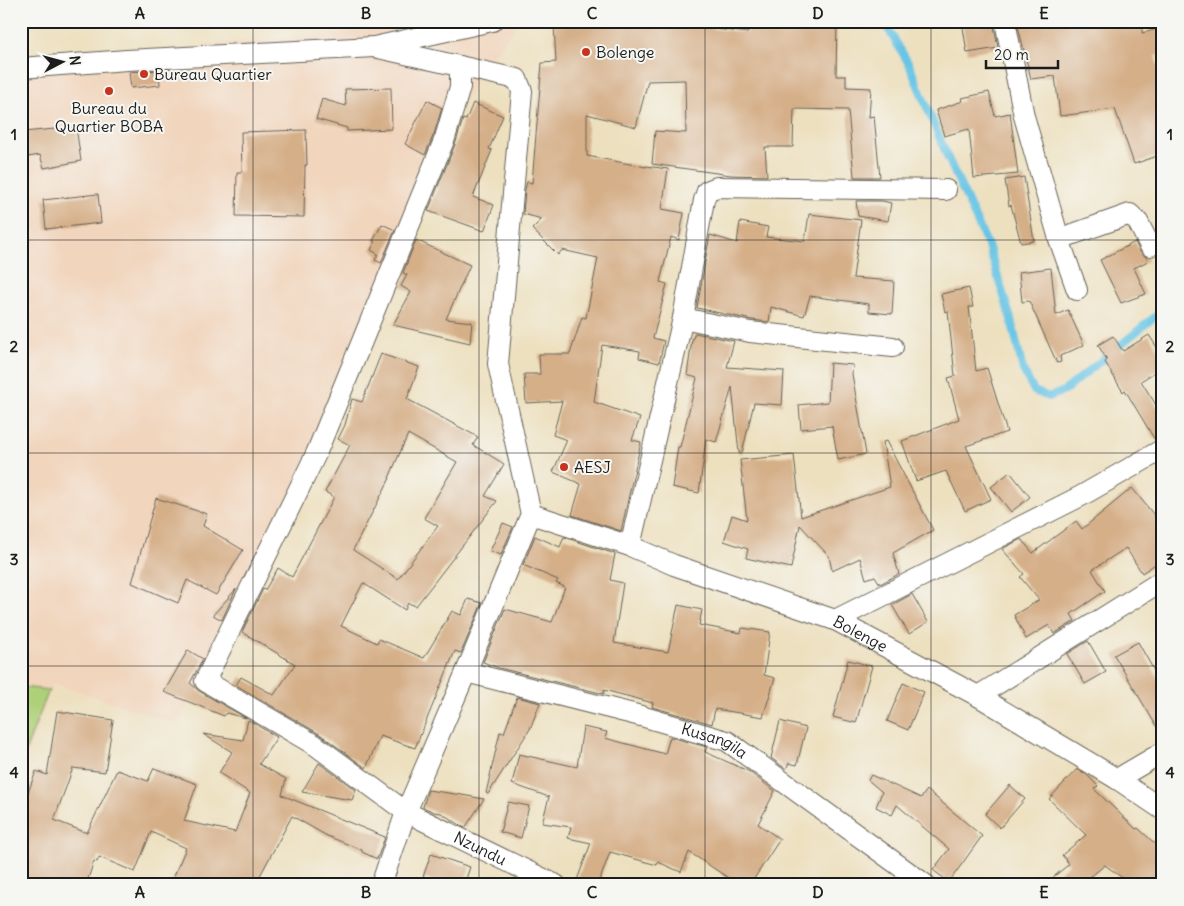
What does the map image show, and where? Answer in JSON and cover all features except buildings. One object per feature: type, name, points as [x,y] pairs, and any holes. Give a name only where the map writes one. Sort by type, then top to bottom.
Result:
[{"type":"street","points":[[21,68],[374,47],[492,21]]},
{"type":"street","points":[[1005,21],[1024,116],[1077,290]]},
{"type":"street","points":[[374,47],[517,79],[522,91],[498,364],[532,514],[406,812],[381,885]]},
{"type":"street","name":"Nzundu","points":[[460,66],[460,86],[444,138],[316,454],[205,681],[315,745],[406,812],[556,885]]},
{"type":"street","points":[[630,546],[683,318],[707,191],[716,187],[946,190]]},
{"type":"street","points":[[1060,238],[1130,214],[1138,222],[1150,246]]},
{"type":"street","points":[[683,318],[750,332],[893,347]]},
{"type":"street","points":[[835,620],[1080,496],[1163,449]]},
{"type":"street","name":"Bolenge","points":[[532,514],[630,546],[674,565],[835,620],[978,696],[1118,779],[1163,810]]},
{"type":"street","points":[[978,696],[1163,580]]},
{"type":"street","name":"Kusangila","points":[[466,672],[641,716],[726,741],[926,885]]},
{"type":"street","points":[[1118,779],[1163,752]]},
{"type":"shaded area","points":[[462,21],[519,21],[472,87],[430,176],[362,347],[200,687],[176,724],[53,683],[21,773],[21,63]]},
{"type":"green space","points":[[21,687],[49,690],[21,762]]},
{"type":"waterway","points":[[882,21],[909,64],[947,156],[989,248],[1011,319],[1023,370],[1034,391],[1049,397],[1064,391],[1163,310]]},
{"type":"place","name":"Bolenge","points":[[586,52]]},
{"type":"place","name":"Bureau Quartier","points":[[144,74]]},
{"type":"place","name":"Bureau du Quartier BOBA","points":[[109,91]]},
{"type":"place","name":"AESJ","points":[[564,467]]}]
